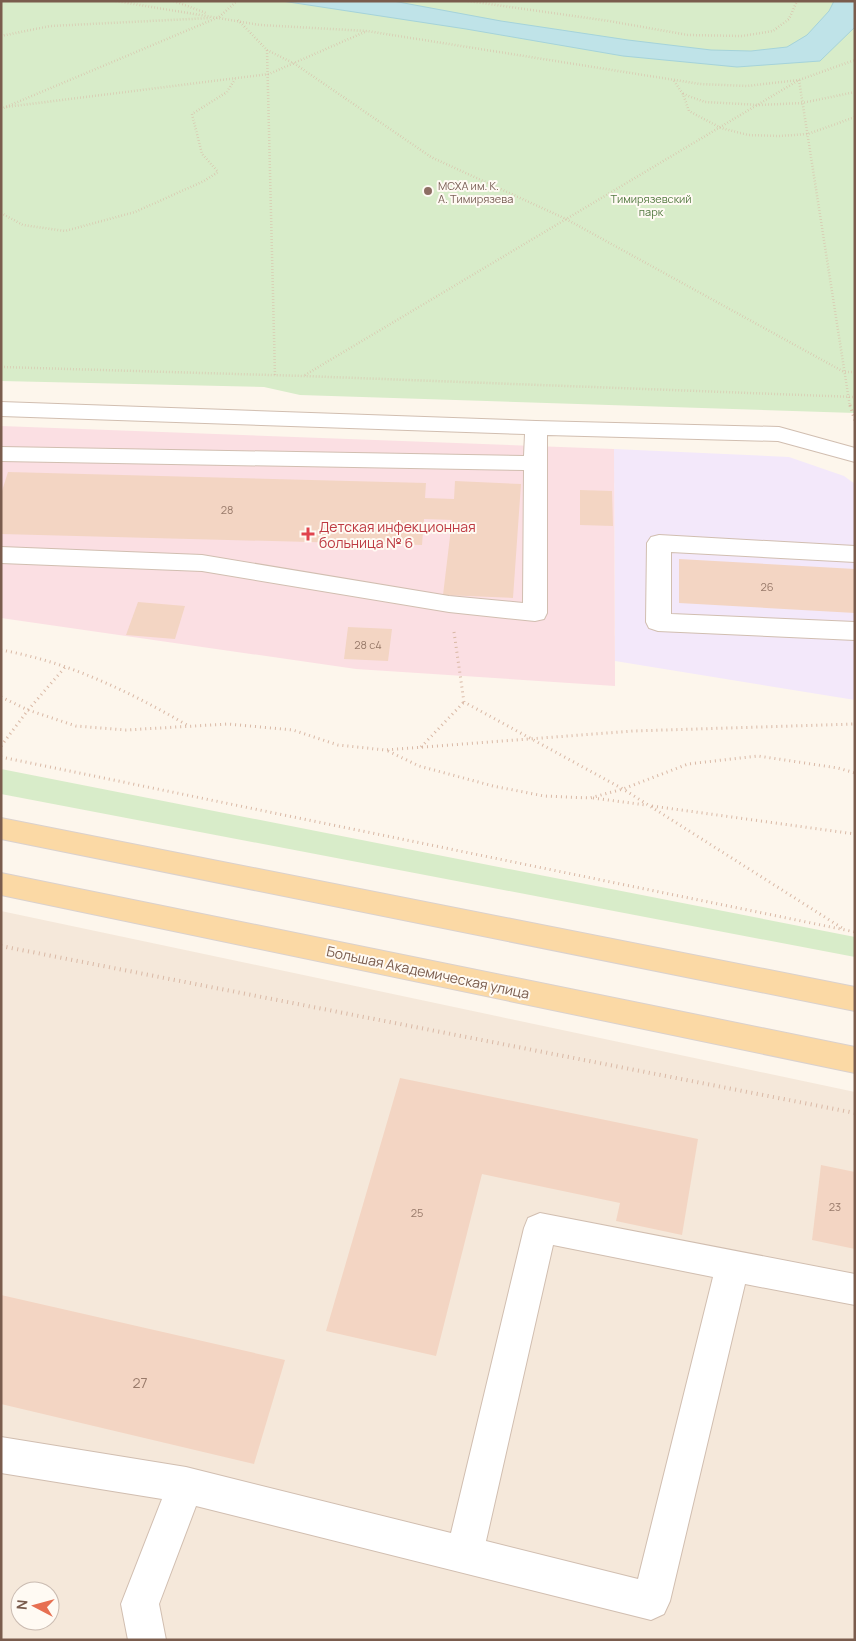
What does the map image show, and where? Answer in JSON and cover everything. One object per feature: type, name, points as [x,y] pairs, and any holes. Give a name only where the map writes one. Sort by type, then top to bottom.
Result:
[{"type":"main road","points":[[1,828],[855,1000]]},
{"type":"main road","name":"Большая Академическая улица","points":[[1,884],[855,1060]]},
{"type":"street","points":[[1,409],[536,428],[779,434],[855,455]]},
{"type":"street","points":[[1,555],[202,563],[450,604],[535,614],[536,428]]},
{"type":"street","points":[[1,454],[536,464]]},
{"type":"street","points":[[855,554],[659,543],[658,622],[855,630]]},
{"type":"street","points":[[464,1556],[540,1228],[855,1290]]},
{"type":"street","points":[[1,1455],[186,1485],[464,1556],[651,1601],[732,1266]]},
{"type":"street","points":[[147,1640],[140,1604],[186,1485]]},
{"type":"path","points":[[116,1],[260,25],[367,31],[674,80],[747,86],[799,80]]},
{"type":"path","points":[[174,1],[219,17]]},
{"type":"path","points":[[1,110],[219,17],[237,1]]},
{"type":"path","points":[[468,1],[609,20],[688,35],[742,36],[773,31],[789,19],[797,1]]},
{"type":"path","points":[[1,36],[50,26],[219,17]]},
{"type":"path","points":[[238,20],[267,50],[295,64],[431,157],[566,219],[844,372],[855,372]]},
{"type":"path","points":[[6,107],[269,74],[367,31]]},
{"type":"path","points":[[267,50],[275,376]]},
{"type":"path","points":[[304,376],[799,80],[855,60]]},
{"type":"path","points":[[1,213],[23,225],[65,231],[135,212],[204,182],[218,172],[202,154],[192,114],[227,92],[236,78]]},
{"type":"path","points":[[674,80],[683,94],[689,111],[721,128],[748,135],[779,136],[808,134],[855,117]]},
{"type":"path","points":[[799,80],[848,397],[851,413],[855,421]]},
{"type":"path","points":[[683,94],[705,102],[760,105],[802,103],[855,92]]},
{"type":"path","points":[[1,367],[304,376],[855,397]]},
{"type":"path","points":[[450,604],[464,702]]},
{"type":"path","points":[[1,650],[27,653],[66,666],[152,704],[188,726]]},
{"type":"path","points":[[1,746],[28,710],[66,666]]},
{"type":"path","points":[[1,698],[28,710],[76,726],[126,730],[228,724],[293,730],[338,745],[385,750],[634,731],[855,724]]},
{"type":"path","points":[[464,702],[623,789],[844,930]]},
{"type":"path","points":[[420,747],[464,702]]},
{"type":"path","points":[[385,750],[419,766],[493,786],[544,796],[590,798],[855,834]]},
{"type":"path","points":[[590,798],[623,789],[688,764],[758,756],[838,768],[855,773]]},
{"type":"path","points":[[1,757],[855,932]]},
{"type":"path","points":[[1,946],[855,1113]]},
{"type":"shaded area","name":"Детская инфекционная больница № 6","points":[[1,426],[614,449],[615,686],[356,669],[1,618]]},
{"type":"shaded area","points":[[614,449],[789,457],[844,476],[855,484],[855,700],[615,661]]},
{"type":"shaded area","points":[[1,911],[855,1092],[855,1640],[1,1640]]},
{"type":"green space","name":"Тимирязевский парк","points":[[1,1],[855,1],[855,413],[300,395],[264,387],[1,381]]},
{"type":"green space","points":[[1,769],[855,937],[855,957],[1,794]]},
{"type":"water","points":[[282,1],[393,1],[501,21],[711,50],[751,51],[787,47],[807,35],[829,11],[834,1],[855,1],[855,27],[820,61],[737,67],[623,56],[466,29]]},
{"type":"building","points":[[8,472],[426,483],[425,498],[454,499],[455,481],[521,484],[513,598],[443,595],[452,520],[424,519],[422,545],[1,534],[1,494]]},
{"type":"building","points":[[580,490],[612,491],[613,526],[580,525]]},
{"type":"building","points":[[679,559],[855,569],[855,613],[679,603]]},
{"type":"building","points":[[138,602],[185,606],[175,639],[126,635]]},
{"type":"building","points":[[348,627],[392,629],[388,661],[344,659]]},
{"type":"building","points":[[400,1078],[698,1139],[682,1235],[616,1221],[620,1203],[482,1174],[436,1356],[326,1331]]},
{"type":"building","points":[[821,1165],[855,1172],[855,1249],[812,1240]]},
{"type":"building","points":[[1,1295],[285,1360],[254,1464],[1,1404]]},
{"type":"place","name":"МСХА им. К. А. Тимирязева","points":[[428,191]]},
{"type":"place","name":"Детская инфекционная больница № 6","points":[[308,534]]}]
